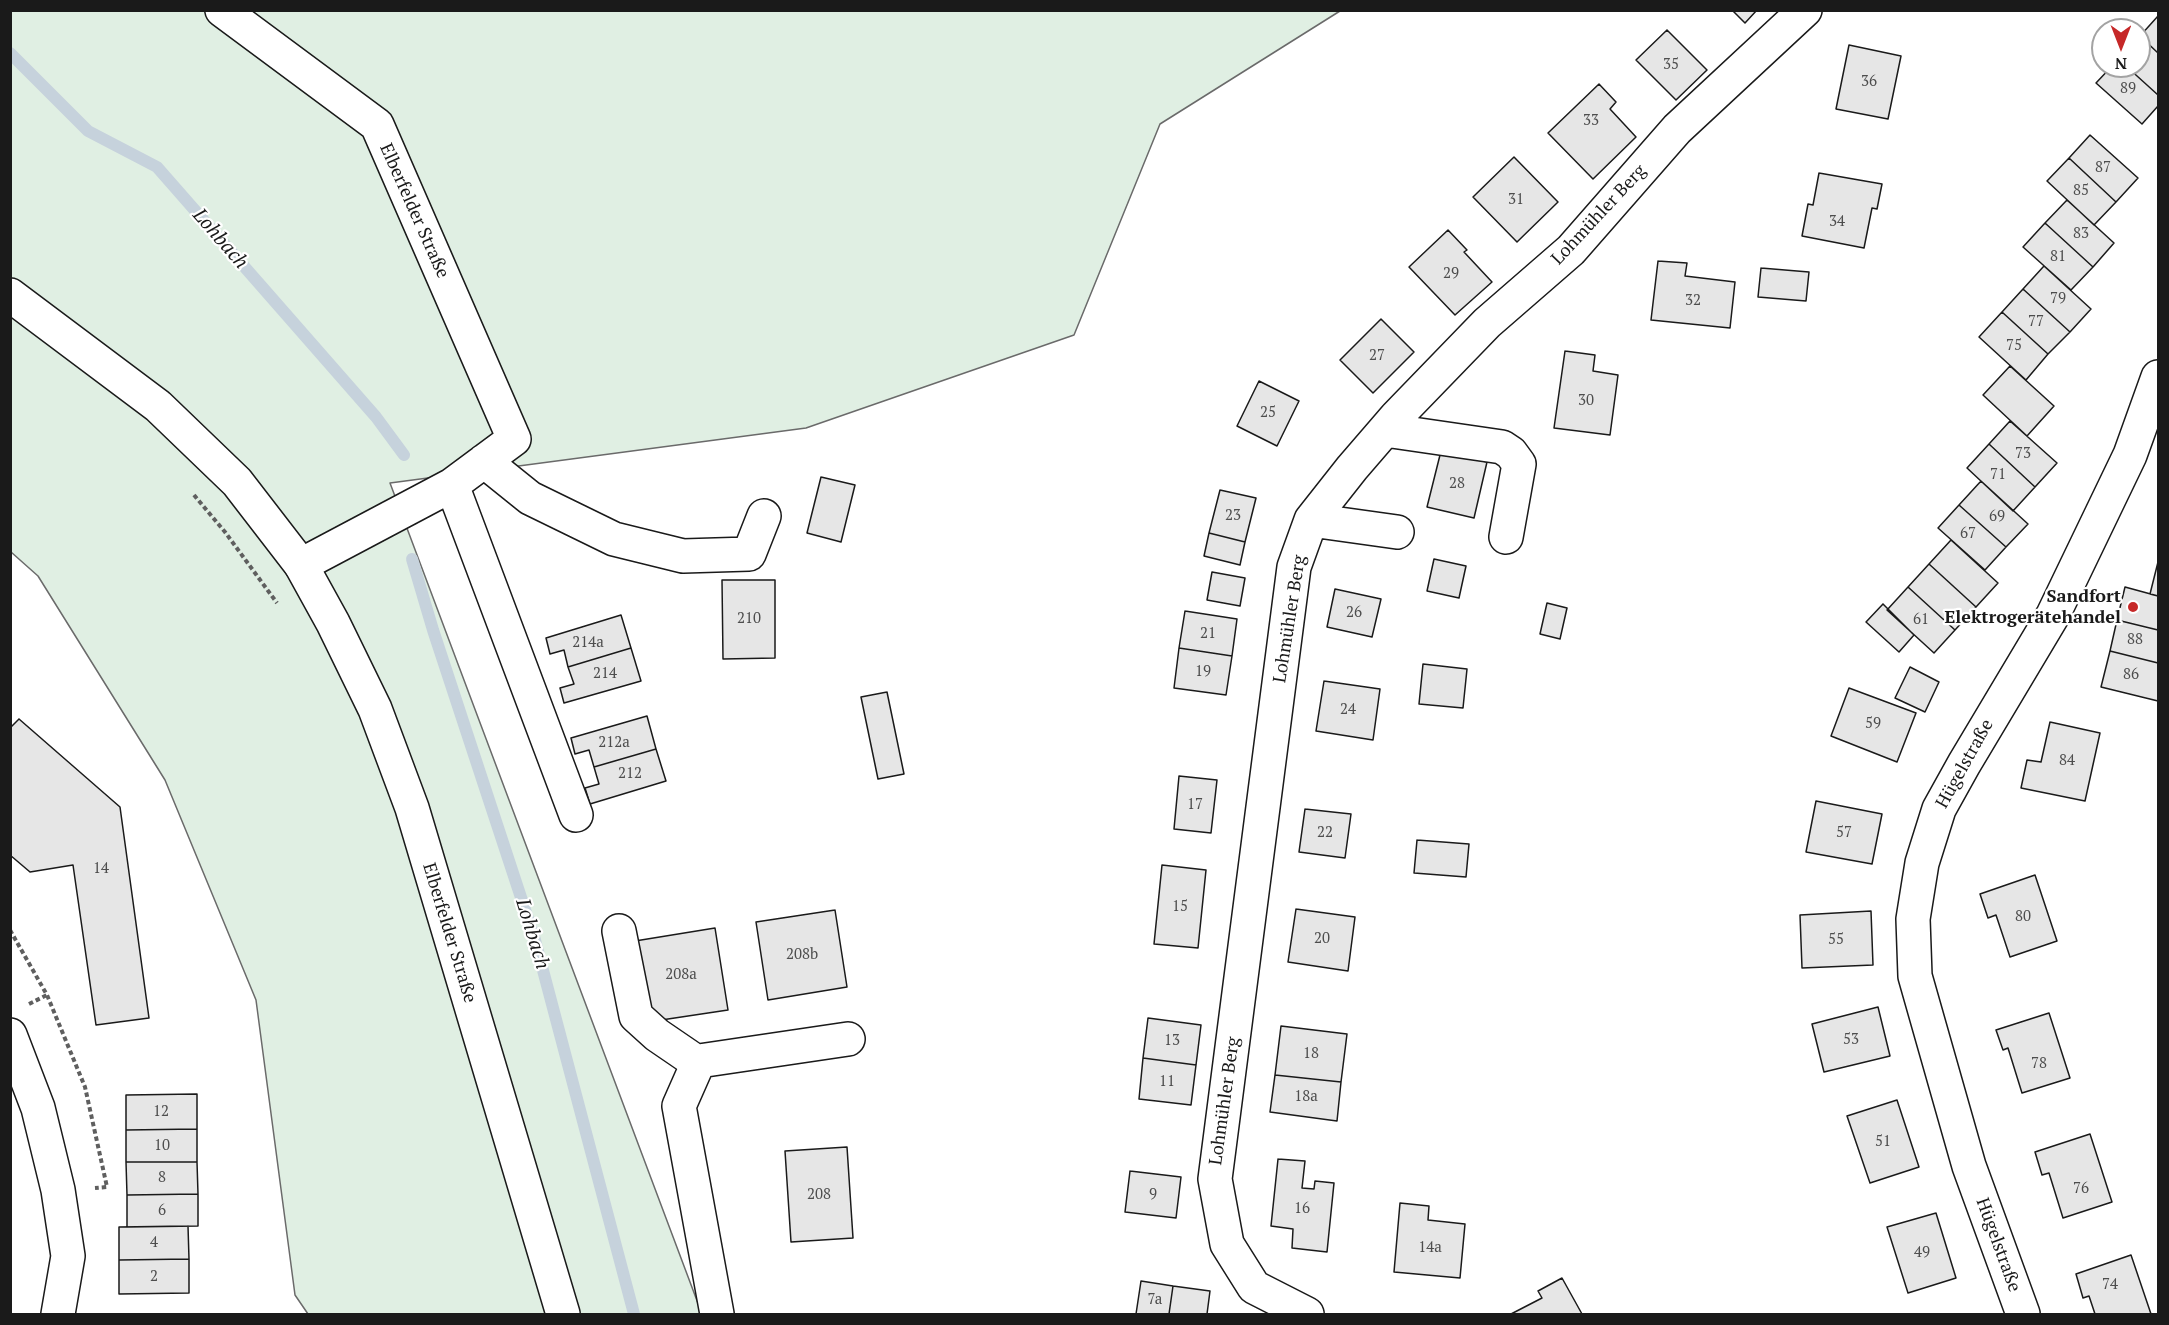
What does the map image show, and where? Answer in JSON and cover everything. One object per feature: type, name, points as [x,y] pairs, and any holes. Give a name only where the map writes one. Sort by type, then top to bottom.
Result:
[{"type":"street","name":"Elberfelder Straße","points":[[222,10],[377,125],[514,439],[452,484],[301,565]]},
{"type":"street","name":"Lohmühler Berg","points":[[1307,1314],[1254,1287],[1227,1244],[1215,1179],[1294,567],[1311,520],[1385,430],[1487,323],[1571,250],[1677,129],[1805,10]]},
{"type":"street","name":"Elberfelder Straße","points":[[10,294],[158,406],[237,482],[301,565],[333,623],[375,709],[412,808],[563,1314]]},
{"type":"street","name":"Hügelstraße","points":[[2023,1314],[1969,1166],[1915,976],[1913,919],[1922,862],[1940,808],[2053,615],[2130,455],[2158,377]]},
{"type":"street","points":[[1385,430],[1502,447],[1511,453],[1519,464],[1506,537]]},
{"type":"street","points":[[484,461],[530,498],[614,539],[683,556],[749,554],[764,516]]},
{"type":"street","points":[[452,484],[576,815]]},
{"type":"street","points":[[1311,520],[1398,532]]},
{"type":"street","points":[[619,931],[636,1016],[657,1035],[698,1063]]},
{"type":"street","points":[[10,1035],[38,1108],[58,1190],[68,1256],[58,1314]]},
{"type":"street","points":[[717,1314],[679,1106],[698,1063],[699,1061],[848,1040]]},
{"type":"path","points":[[189,489],[225,532],[279,606]]},
{"type":"path","points":[[10,930],[47,995],[85,1087],[107,1187],[58,1190]]},
{"type":"green space","points":[[11,11],[1340,11],[1160,124],[1074,335],[806,428],[390,483],[702,1314],[308,1314],[295,1295],[256,1000],[165,780],[38,576],[11,552]]},
{"type":"building","points":[[1732,10],[1757,10],[1745,23]]},
{"type":"building","points":[[2158,16],[2158,53],[2151,46],[2151,24]]},
{"type":"building","points":[[1667,30],[1707,70],[1676,100],[1636,60]]},
{"type":"building","points":[[1849,45],[1901,56],[1888,119],[1836,109]]},
{"type":"building","points":[[2151,46],[2158,53],[2158,95],[2139,78],[2151,78]]},
{"type":"building","points":[[2101,78],[2139,78],[2158,95],[2158,106],[2142,124],[2096,83]]},
{"type":"building","points":[[1599,84],[1616,102],[1610,109],[1636,137],[1593,179],[1548,133]]},
{"type":"building","points":[[2090,135],[2138,178],[2116,202],[2069,158]]},
{"type":"building","points":[[1514,157],[1558,202],[1517,242],[1473,197]]},
{"type":"building","points":[[2069,158],[2116,202],[2094,225],[2047,181]]},
{"type":"building","points":[[1819,173],[1882,184],[1877,209],[1872,208],[1864,248],[1802,236],[1808,204],[1813,205]]},
{"type":"building","points":[[2067,200],[2114,243],[2093,267],[2045,223]]},
{"type":"building","points":[[2045,223],[2093,267],[2071,290],[2023,247]]},
{"type":"building","points":[[1448,230],[1467,250],[1464,252],[1492,282],[1455,315],[1409,267]]},
{"type":"building","points":[[1658,261],[1687,263],[1685,276],[1735,282],[1730,328],[1651,320]]},
{"type":"building","points":[[2044,266],[2091,309],[2070,332],[2023,289]]},
{"type":"building","points":[[1761,268],[1809,272],[1806,301],[1758,297]]},
{"type":"building","points":[[2023,289],[2070,332],[2048,354],[2002,312]]},
{"type":"building","points":[[2002,312],[2048,354],[2026,380],[1979,337]]},
{"type":"building","points":[[1381,319],[1414,352],[1373,393],[1340,360]]},
{"type":"building","points":[[1565,351],[1595,355],[1593,371],[1618,375],[1610,435],[1554,428]]},
{"type":"building","points":[[2010,366],[2054,406],[2027,436],[1983,395]]},
{"type":"building","points":[[1259,381],[1299,401],[1277,446],[1237,426]]},
{"type":"building","points":[[2010,421],[2057,463],[2035,487],[1989,444]]},
{"type":"building","points":[[1989,444],[2035,487],[2013,511],[1967,468]]},
{"type":"building","points":[[1441,451],[1487,462],[1474,518],[1427,507]]},
{"type":"building","points":[[821,477],[855,485],[841,542],[807,533]]},
{"type":"building","points":[[1981,481],[2028,524],[2006,547],[1959,505]]},
{"type":"building","points":[[1220,490],[1256,498],[1245,542],[1209,533]]},
{"type":"building","points":[[1959,505],[2006,547],[1985,570],[1938,528]]},
{"type":"building","points":[[1209,533],[1245,542],[1240,565],[1204,556]]},
{"type":"building","points":[[1951,540],[1998,583],[1976,607],[1929,564]]},
{"type":"building","points":[[1434,559],[1466,566],[1459,598],[1427,591]]},
{"type":"building","points":[[2158,562],[2158,596],[2150,594]]},
{"type":"building","points":[[1929,564],[1976,607],[1955,630],[1908,587]]},
{"type":"building","points":[[1212,572],[1245,578],[1240,606],[1207,600]]},
{"type":"building","points":[[722,580],[775,580],[775,658],[723,659]]},
{"type":"building","points":[[1908,587],[1955,630],[1934,653],[1887,610]]},
{"type":"building","points":[[2125,587],[2158,596],[2158,630],[2117,620]]},
{"type":"building","points":[[1335,589],[1381,599],[1372,637],[1327,627]]},
{"type":"building","points":[[1547,603],[1567,608],[1560,639],[1540,634]]},
{"type":"building","points":[[1883,604],[1914,635],[1899,652],[1866,622]]},
{"type":"building","points":[[1185,611],[1237,619],[1232,656],[1179,648]]},
{"type":"building","points":[[621,615],[631,648],[568,667],[564,650],[550,654],[546,638]]},
{"type":"building","points":[[2117,620],[2158,630],[2158,663],[2110,651]]},
{"type":"building","points":[[631,648],[641,681],[564,703],[560,688],[574,684],[568,667]]},
{"type":"building","points":[[1179,648],[1232,656],[1226,695],[1174,688]]},
{"type":"building","points":[[2110,651],[2158,663],[2158,701],[2101,687]]},
{"type":"building","points":[[1423,664],[1467,669],[1463,708],[1419,704]]},
{"type":"building","points":[[1910,667],[1939,682],[1925,712],[1895,698]]},
{"type":"building","points":[[1324,681],[1380,689],[1373,740],[1316,731]]},
{"type":"building","points":[[1849,688],[1916,713],[1897,762],[1831,736]]},
{"type":"building","points":[[887,692],[904,774],[878,779],[861,697]]},
{"type":"building","points":[[647,716],[656,749],[594,767],[589,750],[575,754],[571,738]]},
{"type":"building","points":[[19,719],[120,807],[149,1018],[96,1025],[73,865],[30,872],[10,855],[10,728]]},
{"type":"building","points":[[2050,722],[2100,733],[2085,801],[2021,788],[2027,760],[2041,762]]},
{"type":"building","points":[[656,749],[666,781],[590,804],[585,788],[599,784],[594,767]]},
{"type":"building","points":[[1179,776],[1217,780],[1211,833],[1174,829]]},
{"type":"building","points":[[1816,801],[1882,814],[1872,864],[1806,852]]},
{"type":"building","points":[[1305,809],[1351,814],[1345,858],[1299,852]]},
{"type":"building","points":[[1417,840],[1469,844],[1466,877],[1414,873]]},
{"type":"building","points":[[1162,865],[1206,870],[1198,948],[1154,944]]},
{"type":"building","points":[[2035,875],[2057,941],[2010,957],[1996,915],[1988,918],[1980,894]]},
{"type":"building","points":[[1296,909],[1355,917],[1348,971],[1288,962]]},
{"type":"building","points":[[835,910],[847,987],[768,1000],[756,922]]},
{"type":"building","points":[[1871,911],[1873,965],[1802,968],[1800,915]]},
{"type":"building","points":[[715,928],[728,1010],[648,1022],[635,941]]},
{"type":"building","points":[[1878,1007],[1890,1056],[1824,1072],[1812,1024]]},
{"type":"building","points":[[2049,1013],[2070,1078],[2022,1093],[2008,1048],[2003,1050],[1996,1030]]},
{"type":"building","points":[[1148,1018],[1201,1025],[1196,1065],[1143,1058]]},
{"type":"building","points":[[1281,1026],[1347,1034],[1341,1082],[1275,1075]]},
{"type":"building","points":[[1143,1058],[1196,1065],[1191,1105],[1139,1099]]},
{"type":"building","points":[[1275,1075],[1341,1082],[1337,1121],[1270,1112]]},
{"type":"building","points":[[197,1094],[197,1129],[126,1130],[126,1095]]},
{"type":"building","points":[[1897,1100],[1919,1167],[1870,1183],[1847,1116]]},
{"type":"building","points":[[197,1129],[197,1162],[126,1162],[126,1130]]},
{"type":"building","points":[[2090,1134],[2112,1202],[2063,1218],[2049,1173],[2042,1175],[2035,1152]]},
{"type":"building","points":[[847,1147],[853,1238],[791,1242],[785,1151]]},
{"type":"building","points":[[1278,1159],[1305,1161],[1302,1188],[1314,1189],[1315,1181],[1334,1183],[1327,1252],[1292,1248],[1293,1229],[1271,1226]]},
{"type":"building","points":[[126,1162],[197,1162],[198,1194],[127,1195]]},
{"type":"building","points":[[1130,1171],[1181,1177],[1176,1218],[1125,1212]]},
{"type":"building","points":[[198,1194],[198,1226],[127,1227],[127,1195]]},
{"type":"building","points":[[1400,1203],[1429,1206],[1428,1220],[1465,1224],[1460,1278],[1394,1272]]},
{"type":"building","points":[[1936,1213],[1956,1278],[1908,1293],[1887,1227]]},
{"type":"building","points":[[188,1226],[189,1259],[119,1260],[119,1227]]},
{"type":"building","points":[[2131,1255],[2151,1314],[2095,1314],[2089,1296],[2083,1298],[2076,1274]]},
{"type":"building","points":[[189,1259],[189,1293],[119,1294],[119,1260]]},
{"type":"building","points":[[1562,1278],[1582,1314],[1511,1314],[1542,1298],[1538,1291]]},
{"type":"building","points":[[1141,1281],[1173,1286],[1169,1314],[1136,1314]]},
{"type":"building","points":[[1173,1286],[1210,1291],[1207,1314],[1169,1314]]},
{"type":"waterway","name":"Lohbach","points":[[10,53],[88,131],[157,167],[376,417],[404,455]]},
{"type":"waterway","name":"Lohbach","points":[[412,559],[433,630],[535,940],[634,1314]]},
{"type":"place","name":"Sandfort Elektrogerätehandel","points":[[2133,607]]}]
